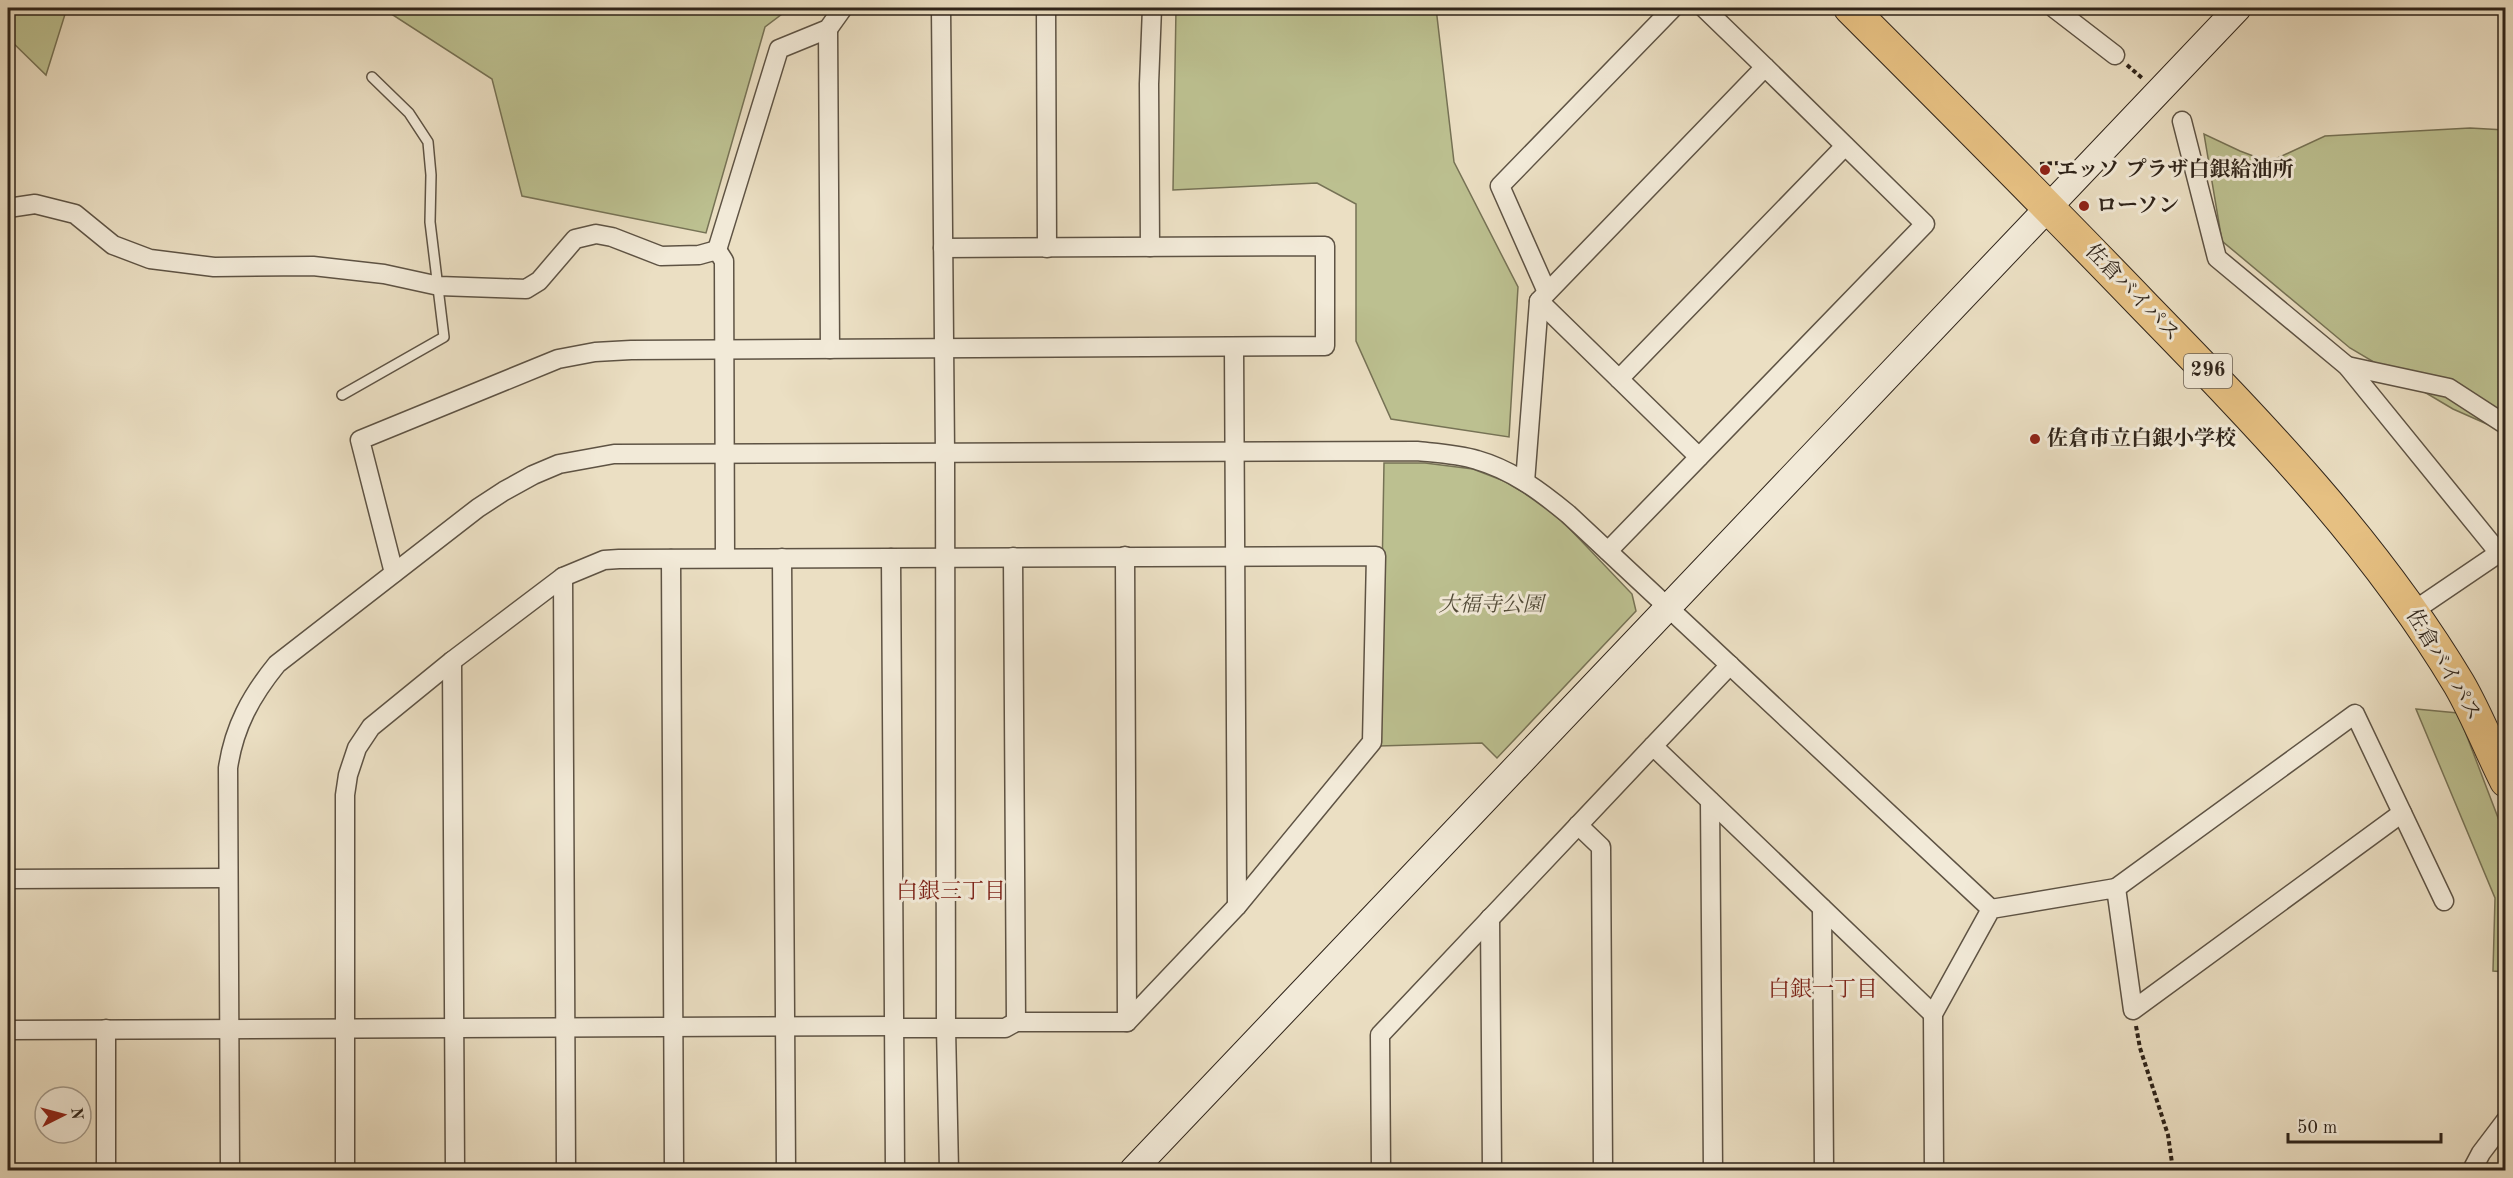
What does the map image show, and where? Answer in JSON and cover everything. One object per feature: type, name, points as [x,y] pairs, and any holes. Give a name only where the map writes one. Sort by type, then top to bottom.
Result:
[{"type":"highway","name":"佐倉バイパス","points":[[1850,8],[2264,429],[2346,524],[2412,612],[2460,686],[2505,781]]},
{"type":"street","points":[[725,558],[724,261],[717,250],[779,49],[828,28],[843,8]]},
{"type":"street","points":[[941,8],[945,453],[946,1028],[949,1170]]},
{"type":"street","points":[[1046,8],[1047,248]]},
{"type":"street","points":[[1150,247],[1149,84],[1152,8]]},
{"type":"street","points":[[1673,8],[1500,186],[1543,296],[1619,380],[1699,457]]},
{"type":"street","points":[[1608,551],[1925,224],[1704,8]]},
{"type":"street","points":[[2054,8],[2115,55]]},
{"type":"street","points":[[1133,1170],[2047,206],[2238,8]]},
{"type":"street","points":[[828,28],[830,349]]},
{"type":"street","points":[[1525,482],[1543,296],[1765,67]]},
{"type":"street","points":[[2182,121],[2217,258],[2347,366],[2502,552],[2412,612]]},
{"type":"street","points":[[1619,380],[1845,146]]},
{"type":"street","points":[[8,208],[34,204],[75,214],[113,245],[150,259],[214,267],[313,266],[384,274],[439,286],[526,289],[539,281],[575,239],[596,234],[612,237],[661,256],[691,255],[717,250]]},
{"type":"street","points":[[394,573],[360,440],[558,359],[595,351],[1325,346],[1325,246],[943,248]]},
{"type":"street","points":[[1234,347],[1237,906]]},
{"type":"street","points":[[2347,366],[2449,387],[2505,425]]},
{"type":"street","points":[[230,1170],[228,768],[232,742],[242,716],[257,689],[277,664],[478,508],[533,475],[559,464],[614,454],[1417,451],[1475,459],[1511,472],[1568,514],[1991,909]]},
{"type":"street","points":[[1125,556],[1127,1022]]},
{"type":"street","points":[[8,1030],[106,1029],[229,1029],[345,1028],[454,1028],[565,1027],[673,1027],[785,1026],[1005,1028],[1016,1022],[1127,1022],[1237,906],[1372,742],[1376,556],[604,560],[563,577],[370,727],[357,748],[348,775],[345,795],[345,1028],[345,1170]]},
{"type":"street","points":[[1013,557],[1016,1022]]},
{"type":"street","points":[[782,558],[786,1170]]},
{"type":"street","points":[[891,558],[895,1170]]},
{"type":"street","points":[[671,559],[674,1170]]},
{"type":"street","points":[[563,577],[566,1170]]},
{"type":"street","points":[[452,661],[455,1170]]},
{"type":"street","points":[[1381,1170],[1380,1035],[1730,665]]},
{"type":"street","points":[[1991,909],[2116,888],[2355,714],[2444,901]]},
{"type":"street","points":[[1653,746],[1933,1014]]},
{"type":"street","points":[[1710,801],[1713,1170]]},
{"type":"street","points":[[2116,888],[2133,1010],[2402,813]]},
{"type":"street","points":[[1578,825],[1601,848],[1603,1170]]},
{"type":"street","points":[[8,879],[228,878]]},
{"type":"street","points":[[1822,908],[1824,1170]]},
{"type":"street","points":[[1934,1170],[1933,1014],[1991,909]]},
{"type":"street","points":[[1490,918],[1492,1170]]},
{"type":"street","points":[[106,1029],[106,1170]]},
{"type":"street","points":[[2472,1170],[2481,1153],[2505,1120]]},
{"type":"lane","points":[[342,395],[444,337],[430,222],[431,175],[428,142],[409,113],[372,77]]},
{"type":"path","points":[[2133,1010],[2140,1048],[2168,1135],[2173,1170]]},
{"type":"green space","points":[[8,8],[76,8],[66,11],[46,75],[8,38]]},
{"type":"green space","points":[[382,8],[790,8],[765,27],[706,233],[522,196],[492,79]]},
{"type":"green space","points":[[1176,8],[1436,8],[1454,162],[1518,287],[1509,437],[1391,419],[1356,341],[1356,204],[1317,183],[1173,190]]},
{"type":"green space","points":[[2470,128],[2505,130],[2505,432],[2453,409],[2350,348],[2222,241],[2204,134],[2269,162],[2325,136]]},
{"type":"green space","name":"大福寺公園","points":[[1384,463],[1425,463],[1473,469],[1504,481],[1539,502],[1567,526],[1632,594],[1636,611],[1497,758],[1482,743],[1379,746]]},
{"type":"green space","points":[[2416,709],[2458,713],[2505,836],[2505,972],[2493,971],[2495,898]]},
{"type":"place","name":"エッソ プラザ白銀給油所","points":[[2045,170]]},
{"type":"place","name":"ローソン","points":[[2084,206]]},
{"type":"place","name":"佐倉市立白銀小学校","points":[[2035,439]]},
{"type":"district","name":"白銀三丁目","points":[[951,892]]},
{"type":"district","name":"白銀一丁目","points":[[1823,990]]}]
